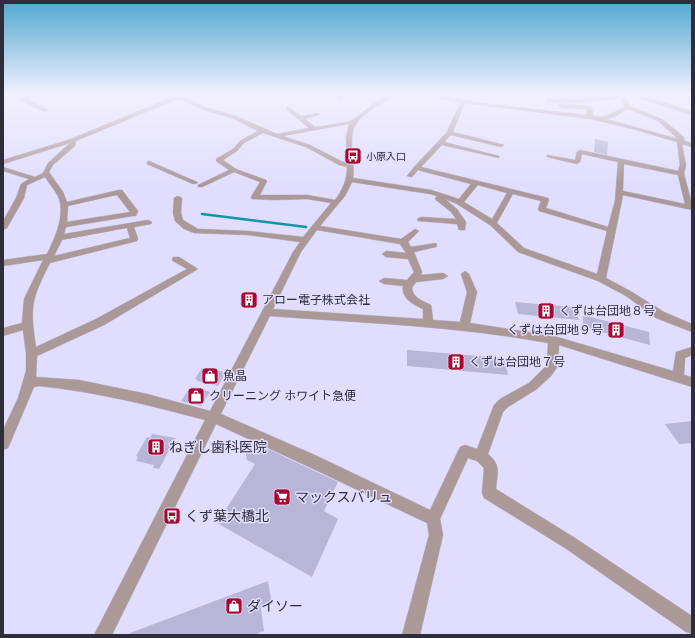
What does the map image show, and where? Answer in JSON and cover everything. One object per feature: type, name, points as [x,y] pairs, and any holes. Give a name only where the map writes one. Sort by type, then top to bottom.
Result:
[{"type":"street","points":[[3,162],[73,140],[109,124]]},
{"type":"street","points":[[248,124],[263,131],[313,148],[341,164],[351,165]]},
{"type":"street","points":[[307,124],[314,129]]},
{"type":"street","points":[[276,135],[344,124]]},
{"type":"street","points":[[103,635],[305,240],[344,192],[350,180],[351,165],[348,135],[353,124]]},
{"type":"street","points":[[410,176],[450,133],[454,124]]},
{"type":"street","points":[[616,124],[641,129],[692,145]]},
{"type":"street","points":[[665,124],[681,137],[682,142]]},
{"type":"street","points":[[263,131],[242,142],[235,150],[218,160],[234,170],[264,181],[255,197],[307,197],[336,202]]},
{"type":"street","points":[[450,133],[501,145]]},
{"type":"street","points":[[3,444],[29,383],[32,371],[32,354],[28,325],[29,300],[34,286],[63,225],[64,205],[60,193],[47,174],[47,168],[73,145],[73,140]]},
{"type":"street","points":[[619,192],[690,208],[681,174],[683,165],[679,143],[682,142]]},
{"type":"street","points":[[440,143],[497,157]]},
{"type":"street","points":[[548,156],[577,162],[580,152],[681,174]]},
{"type":"street","points":[[601,279],[611,230],[619,201],[621,160]]},
{"type":"street","points":[[148,163],[197,184],[234,170]]},
{"type":"street","points":[[416,168],[510,193],[545,200],[542,209],[611,230]]},
{"type":"street","points":[[3,169],[34,179]]},
{"type":"street","points":[[3,228],[20,198],[24,184],[47,174]]},
{"type":"street","points":[[350,180],[405,187],[436,194],[460,202],[493,223],[521,250],[601,279],[628,294],[660,315],[692,328]]},
{"type":"street","points":[[460,202],[475,184]]},
{"type":"street","points":[[63,225],[133,214],[134,211],[119,192],[64,205]]},
{"type":"street","points":[[493,223],[510,193]]},
{"type":"street","points":[[421,219],[431,217],[462,225],[457,212],[436,194]]},
{"type":"street","points":[[178,198],[177,213],[179,221],[187,227],[197,231],[248,233],[305,240]]},
{"type":"street","points":[[58,238],[148,222]]},
{"type":"street","points":[[3,263],[48,258],[134,239],[130,225]]},
{"type":"street","points":[[315,227],[404,242]]},
{"type":"street","points":[[404,242],[415,231]]},
{"type":"street","points":[[404,242],[418,272],[407,290],[409,296],[428,308],[428,323]]},
{"type":"street","points":[[386,254],[410,253],[433,246]]},
{"type":"street","points":[[32,354],[100,322],[194,269],[176,259]]},
{"type":"street","points":[[464,274],[472,292],[464,326]]},
{"type":"street","points":[[384,281],[412,281],[443,276]]},
{"type":"street","points":[[268,312],[464,326],[522,334],[554,340],[692,382]]},
{"type":"street","points":[[3,332],[28,325]]},
{"type":"street","points":[[481,456],[498,409],[504,403],[533,386],[552,366],[554,340]]},
{"type":"street","points":[[678,378],[680,355],[692,351]]},
{"type":"street","points":[[29,383],[39,381],[79,385],[147,399],[214,417],[433,520]]},
{"type":"street","points":[[411,635],[436,535],[433,520],[465,451],[481,456],[491,465],[492,472],[489,493],[570,542],[692,626]]},
{"type":"building","points":[[595,139],[608,142],[607,155],[594,152]]},
{"type":"building","name":"アロー電子株式会社","points":[[247,293],[258,295],[251,307],[240,305]]},
{"type":"building","name":"くずは台団地８号","points":[[515,302],[574,307],[579,320],[518,314]]},
{"type":"building","name":"くずは台団地９号","points":[[583,315],[649,332],[650,345],[583,327]]},
{"type":"building","name":"くずは台団地７号","points":[[407,350],[504,358],[508,375],[407,366]]},
{"type":"building","name":"魚晶","points":[[202,368],[226,372],[218,386],[197,381],[198,380],[195,379]]},
{"type":"building","name":"クリーニング ホワイト急便","points":[[193,387],[210,392],[201,406],[181,401],[190,388]]},
{"type":"building","points":[[692,421],[692,443],[679,444],[665,424]]},
{"type":"building","name":"ねぎし歯科医院","points":[[152,434],[176,438],[159,469],[153,468],[154,465],[136,461],[138,457],[136,456],[147,437],[150,438]]},
{"type":"building","name":"マックスバリュ","points":[[251,441],[338,482],[324,511],[338,519],[312,577],[217,523],[255,464],[247,460],[245,451]]},
{"type":"building","name":"ダイソー","points":[[268,581],[272,604],[261,608],[264,631],[254,635],[130,635],[130,633]]},
{"type":"waterway","points":[[202,214],[306,227]]},
{"type":"place","name":"小原入口","points":[[353,156]]},
{"type":"place","name":"アロー電子株式会社","points":[[249,300]]},
{"type":"place","name":"くずは台団地８号","points":[[546,311]]},
{"type":"place","name":"くずは台団地９号","points":[[616,330]]},
{"type":"place","name":"くずは台団地７号","points":[[456,362]]},
{"type":"place","name":"魚晶","points":[[210,376]]},
{"type":"place","name":"クリーニング ホワイト急便","points":[[196,396]]},
{"type":"place","name":"ねぎし歯科医院","points":[[156,447]]},
{"type":"place","name":"マックスバリュ","points":[[282,497]]},
{"type":"place","name":"くず葉大橋北","points":[[172,516]]},
{"type":"place","name":"ダイソー","points":[[234,606]]}]
